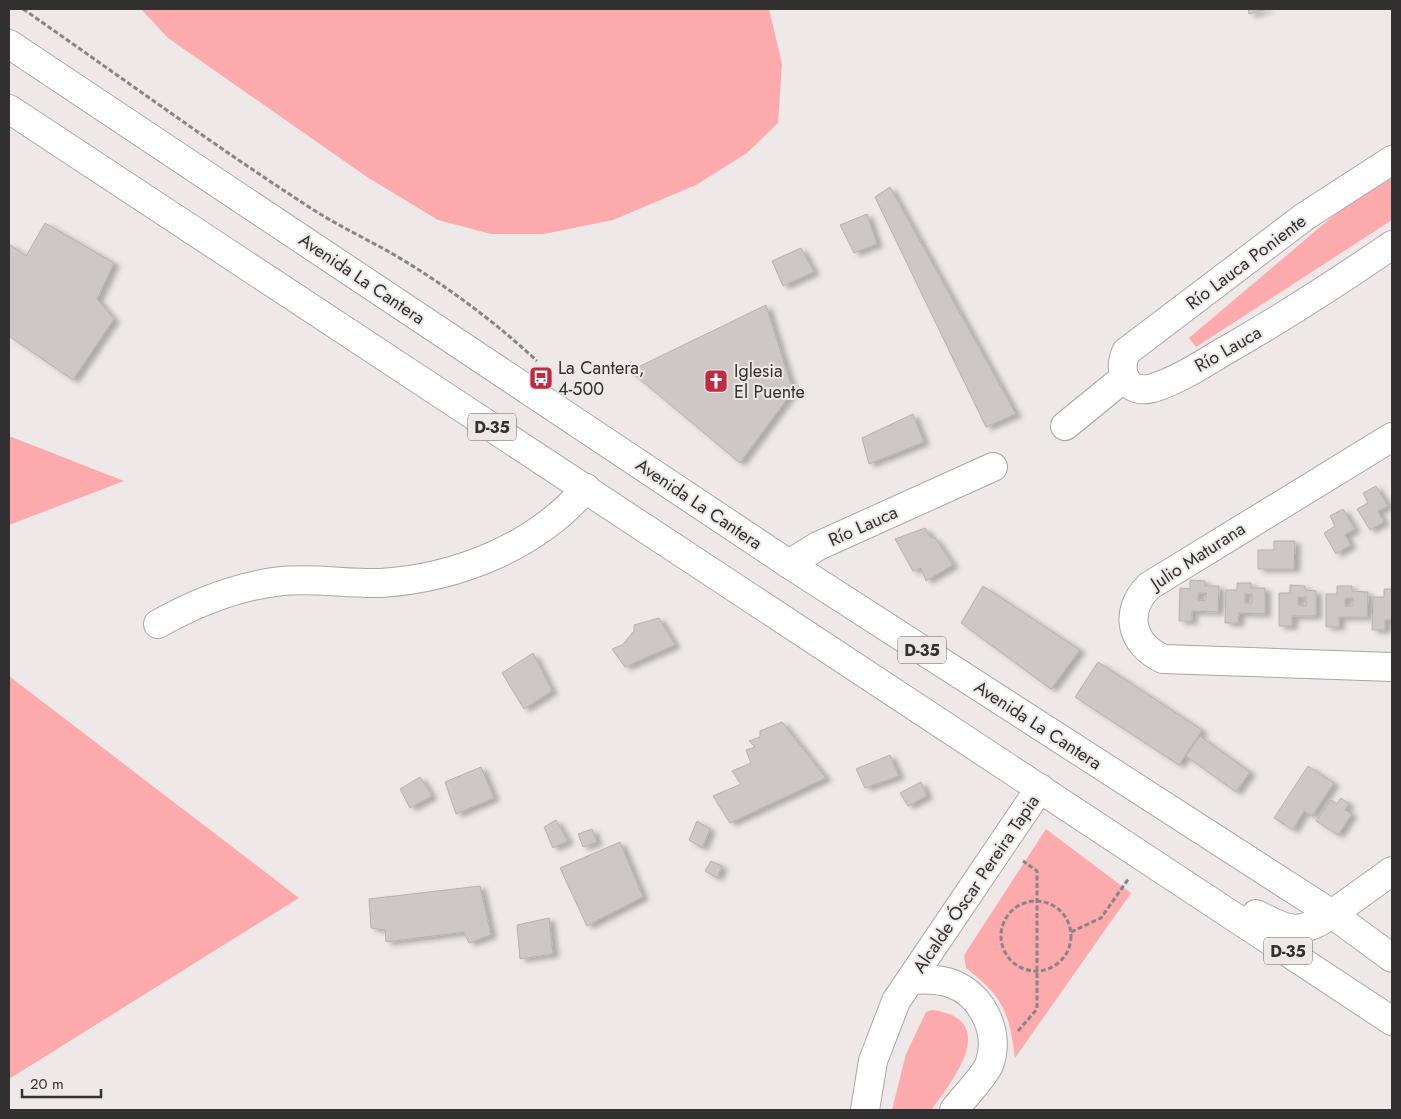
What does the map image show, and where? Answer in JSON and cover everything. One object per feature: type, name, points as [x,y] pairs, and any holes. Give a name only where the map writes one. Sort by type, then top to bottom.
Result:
[{"type":"main road","name":"Avenida La Cantera","points":[[9,44],[789,564],[1332,914],[1392,958]]},
{"type":"main road","name":"D-35","points":[[9,109],[1184,882],[1392,1021]]},
{"type":"main road","name":"Río Lauca Poniente","points":[[1124,378],[1121,364],[1126,352],[1304,217],[1392,160]]},
{"type":"main road","name":"Río Lauca","points":[[1124,378],[1130,385],[1140,389],[1153,388],[1193,369],[1299,308],[1392,245]]},
{"type":"main road","points":[[1064,426],[1124,378]]},
{"type":"main road","name":"Julio Maturana","points":[[1392,437],[1149,586],[1136,603],[1134,624],[1136,635],[1143,646],[1152,654],[1163,659],[1392,666]]},
{"type":"main road","name":"Río Lauca","points":[[789,564],[818,546],[993,467]]},
{"type":"main road","points":[[158,624],[187,608],[217,595],[250,586],[282,581],[381,582],[414,579],[446,572],[508,548],[538,531],[566,510],[586,488]]},
{"type":"main road","name":"Alcalde Óscar Pereira Tapia","points":[[865,1110],[873,1061],[896,1001],[1040,788]]},
{"type":"main road","points":[[1184,882],[1230,899],[1284,928],[1302,930],[1314,926],[1392,871]]},
{"type":"main road","name":"Alcalde Óscar Pereira Tapia","points":[[912,980],[935,979],[955,985],[978,1002],[990,1026],[992,1040],[989,1066]]},
{"type":"main road","points":[[954,1110],[989,1066]]},
{"type":"path","points":[[989,1066],[1037,1008],[1037,872],[1001,846]]},
{"type":"path","points":[[1071,932],[1101,918],[1132,874]]},
{"type":"path","points":[[1036,901],[1049,904],[1059,910],[1067,920],[1071,932],[1070,945],[1065,956],[1056,965],[1037,971],[1019,966],[1010,959],[1004,950],[1001,939],[1002,928],[1013,910],[1024,903],[1036,901]]},
{"type":"shaded area","points":[[141,9],[769,9],[782,64],[778,123],[747,153],[696,185],[613,220],[544,234],[491,234],[438,220],[367,177],[168,38]]},
{"type":"shaded area","points":[[1392,178],[1392,220],[1196,347],[1189,338],[1339,211]]},
{"type":"shaded area","points":[[9,436],[124,481],[9,525]]},
{"type":"shaded area","points":[[9,676],[299,898],[9,1079]]},
{"type":"shaded area","points":[[1046,829],[1131,893],[1015,1058],[1010,1028],[1002,1006],[988,988],[966,968],[964,955]]},
{"type":"shaded area","points":[[932,1010],[953,1016],[964,1025],[968,1037],[966,1052],[960,1067],[931,1110],[892,1110],[906,1054],[926,1012]]},
{"type":"building","points":[[1248,9],[1268,9],[1249,14]]},
{"type":"building","points":[[890,187],[1016,414],[986,427],[875,197]]},
{"type":"building","points":[[867,214],[877,244],[854,253],[840,225]]},
{"type":"building","points":[[45,223],[114,263],[97,299],[114,319],[73,380],[9,336],[9,244],[26,256]]},
{"type":"building","points":[[801,248],[814,272],[783,286],[772,261]]},
{"type":"building","name":"Iglesia El Puente","points":[[766,305],[793,391],[740,463],[630,371]]},
{"type":"building","points":[[913,414],[924,442],[869,464],[862,438]]},
{"type":"building","points":[[1376,486],[1388,506],[1378,511],[1384,522],[1370,530],[1357,509],[1368,503],[1363,493]]},
{"type":"building","points":[[1343,509],[1355,529],[1345,535],[1351,545],[1336,554],[1324,533],[1335,526],[1330,516]]},
{"type":"building","points":[[925,528],[931,538],[935,538],[953,565],[926,581],[921,568],[913,571],[895,539]]},
{"type":"building","points":[[1274,541],[1295,541],[1294,569],[1258,569],[1258,550],[1274,550]]},
{"type":"building","points":[[1190,580],[1205,581],[1205,586],[1219,586],[1218,612],[1192,611],[1192,621],[1179,621],[1180,588],[1190,589]],"holes":[[[1198,593],[1206,593],[1206,601],[1198,600]]]},
{"type":"building","points":[[1237,583],[1251,583],[1251,588],[1265,588],[1265,614],[1239,613],[1238,623],[1225,623],[1226,590],[1237,590]],"holes":[[[1245,594],[1252,594],[1252,603],[1245,603]]]},
{"type":"building","points":[[1290,585],[1305,586],[1305,590],[1316,591],[1316,616],[1292,616],[1292,626],[1279,626],[1279,593],[1290,593]],"holes":[[[1298,597],[1306,597],[1306,606],[1298,605]]]},
{"type":"building","points":[[983,586],[1080,650],[1051,689],[961,623]]},
{"type":"building","points":[[1337,586],[1352,586],[1352,591],[1368,592],[1367,617],[1339,617],[1339,627],[1326,627],[1326,594],[1337,594]],"holes":[[[1345,598],[1353,598],[1353,606],[1345,606]]]},
{"type":"building","points":[[1384,589],[1392,589],[1392,620],[1385,620],[1385,630],[1372,630],[1373,597],[1384,597]]},
{"type":"building","points":[[659,618],[675,645],[625,667],[612,649],[622,645],[634,631],[634,625]]},
{"type":"building","points":[[533,653],[552,691],[524,709],[502,673]]},
{"type":"building","points":[[1098,662],[1202,730],[1179,765],[1075,697]]},
{"type":"building","points":[[782,722],[826,778],[730,823],[713,796],[741,784],[732,771],[751,763],[746,750],[755,747],[749,741],[760,737],[760,731]]},
{"type":"building","points":[[1200,736],[1250,772],[1236,792],[1186,756]]},
{"type":"building","points":[[890,755],[899,776],[865,788],[856,769]]},
{"type":"building","points":[[1308,766],[1334,783],[1312,816],[1304,811],[1293,830],[1274,818]]},
{"type":"building","points":[[481,767],[494,798],[456,814],[445,782]]},
{"type":"building","points":[[420,777],[432,796],[410,808],[400,789]]},
{"type":"building","points":[[921,782],[927,796],[908,806],[900,793]]},
{"type":"building","points":[[1341,798],[1349,804],[1345,810],[1352,814],[1338,835],[1316,821],[1331,800],[1337,804]]},
{"type":"building","points":[[556,820],[568,841],[553,848],[544,827]]},
{"type":"building","points":[[697,821],[710,829],[702,848],[689,840]]},
{"type":"building","points":[[592,829],[597,842],[583,847],[578,834]]},
{"type":"building","points":[[620,842],[643,897],[587,926],[560,868]]},
{"type":"building","points":[[711,861],[722,866],[717,878],[705,871]]},
{"type":"building","points":[[480,886],[491,935],[469,943],[464,932],[386,942],[385,930],[371,928],[369,899]]},
{"type":"building","points":[[549,918],[553,954],[520,959],[517,925]]},
{"type":"place","name":"La Cantera, 4-500","points":[[541,378]]},
{"type":"place","name":"Iglesia El Puente","points":[[716,381]]}]
